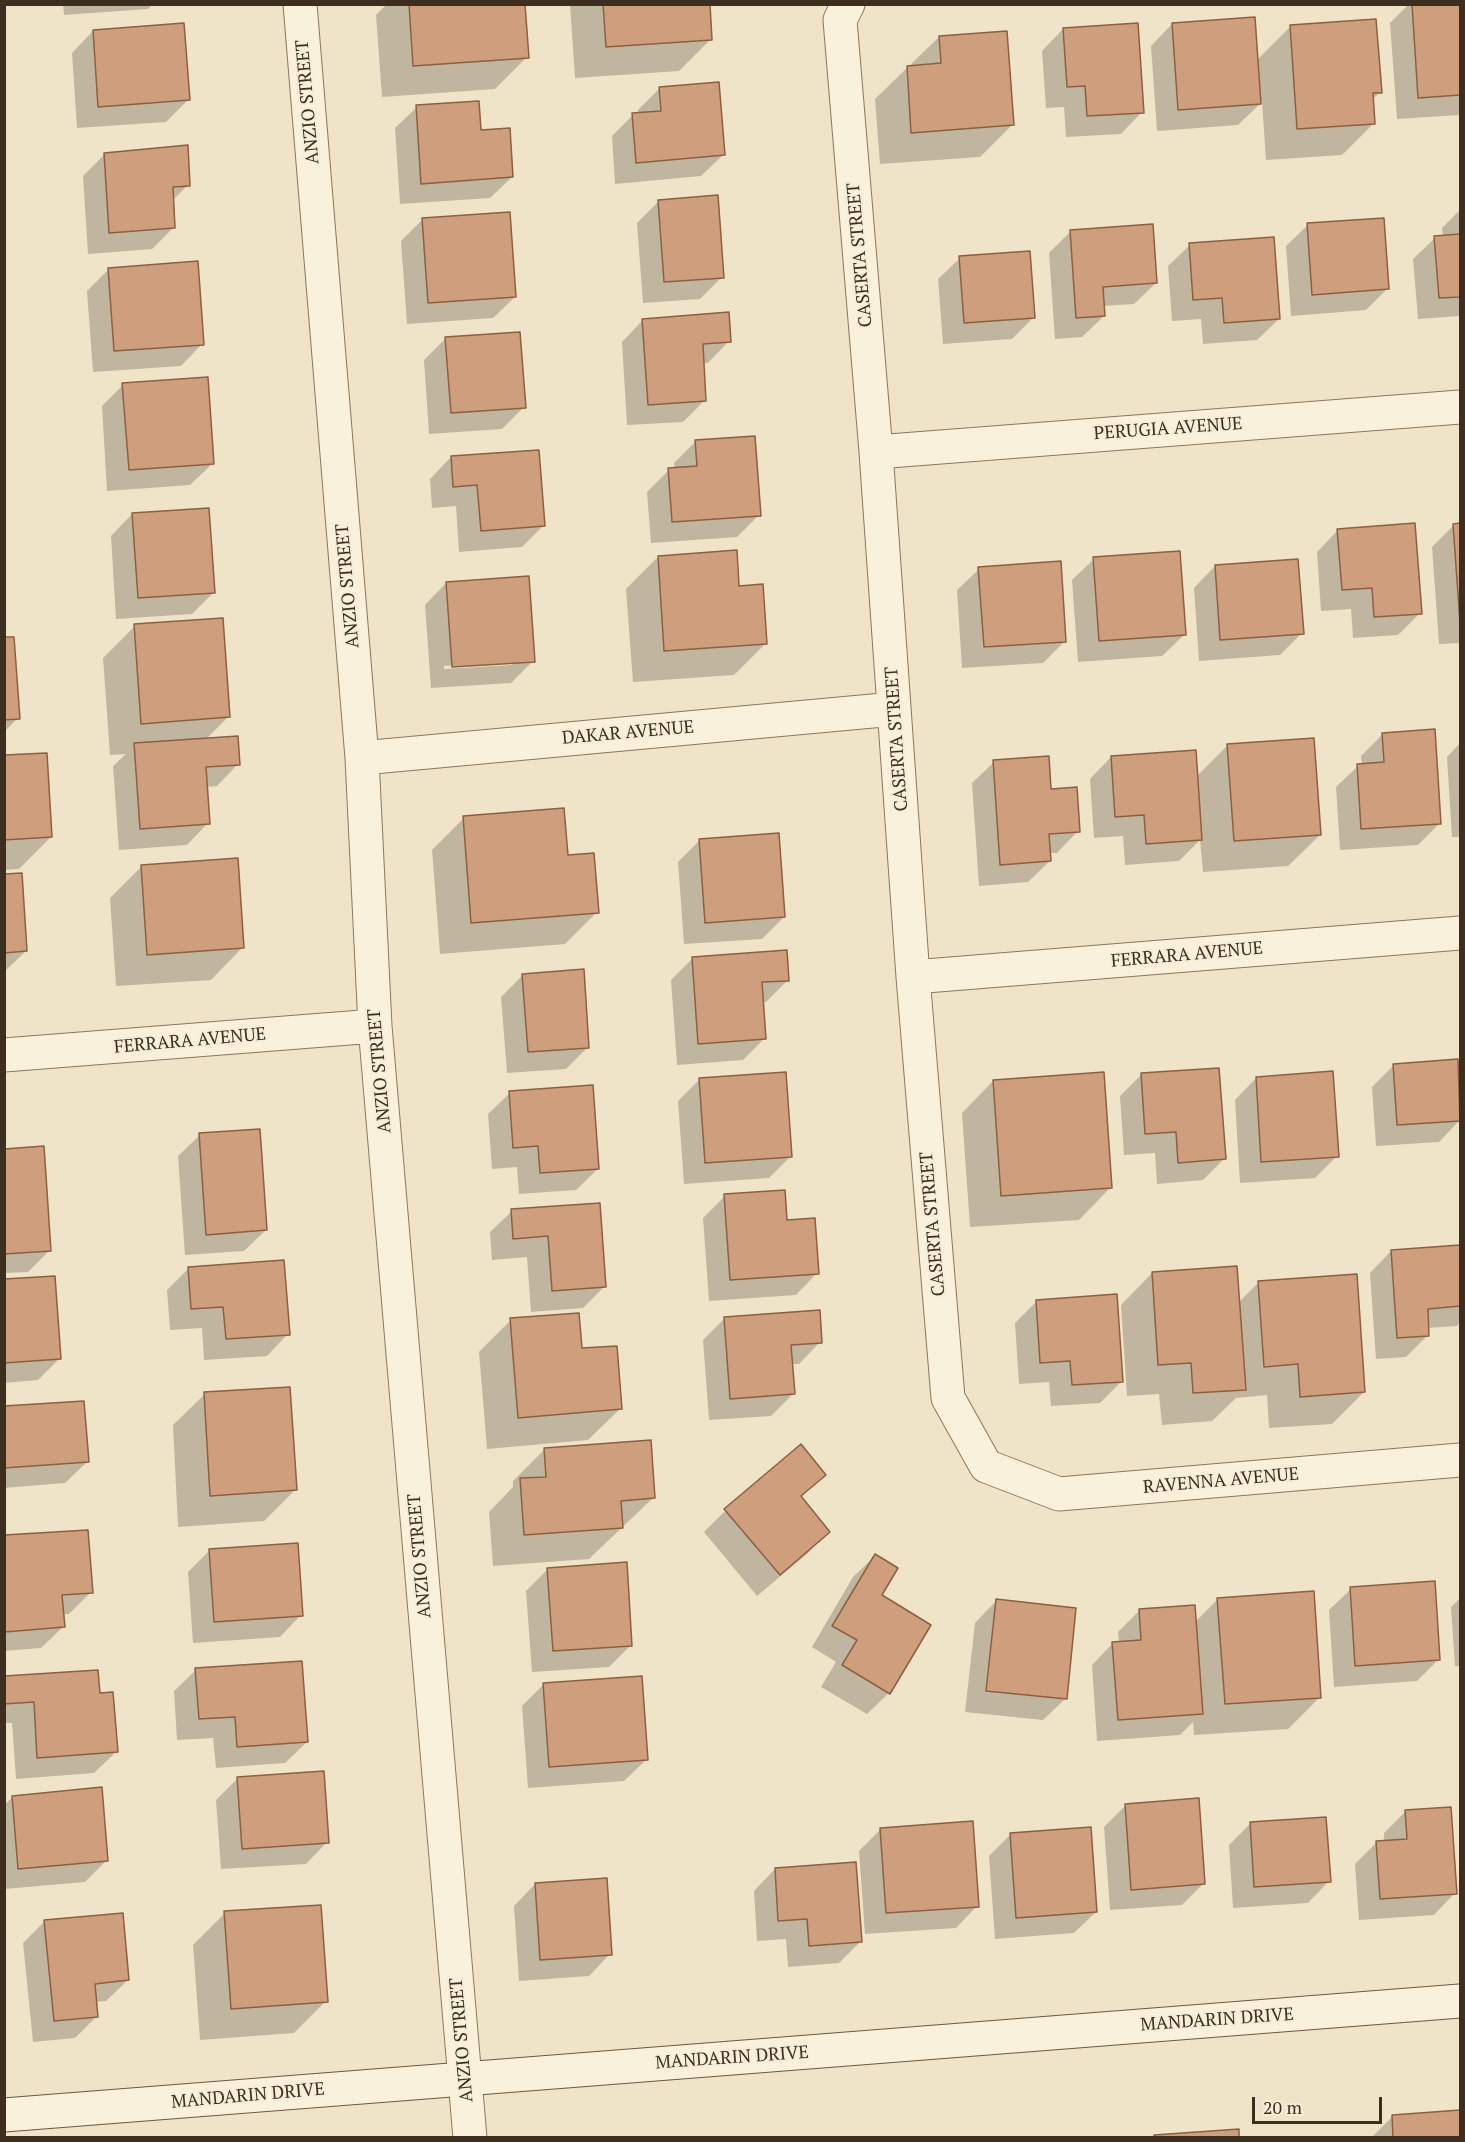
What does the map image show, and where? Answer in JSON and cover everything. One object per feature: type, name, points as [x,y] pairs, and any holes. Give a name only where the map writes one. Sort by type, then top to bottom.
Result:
[{"type":"street","name":"ANZIO STREET","points":[[300,4],[362,758],[375,1026],[470,2138]]},
{"type":"street","name":"CASERTA STREET","points":[[848,4],[840,20],[876,452],[913,977],[948,1398],[986,1466]]},
{"type":"street","name":"PERUGIA AVENUE","points":[[876,452],[1461,407]]},
{"type":"street","name":"DAKAR AVENUE","points":[[362,758],[894,709]]},
{"type":"street","name":"FERRARA AVENUE","points":[[913,977],[1461,933]]},
{"type":"street","name":"FERRARA AVENUE","points":[[4,1056],[375,1026]]},
{"type":"street","name":"RAVENNA AVENUE","points":[[986,1466],[1059,1494],[1461,1460]]},
{"type":"street","name":"MANDARIN DRIVE","points":[[4,2115],[1461,2001]]},
{"type":"building","points":[[409,4],[525,4],[529,58],[413,66]]},
{"type":"building","points":[[603,4],[710,4],[712,40],[606,47]]},
{"type":"building","points":[[1412,4],[1460,4],[1460,95],[1418,98]]},
{"type":"building","points":[[1255,17],[1261,104],[1178,110],[1172,23]]},
{"type":"building","points":[[1376,19],[1382,93],[1373,93],[1375,124],[1297,129],[1290,25]]},
{"type":"building","points":[[184,23],[190,100],[98,107],[93,30]]},
{"type":"building","points":[[1138,23],[1144,113],[1087,116],[1085,86],[1067,87],[1063,28]]},
{"type":"building","points":[[1007,31],[1014,125],[911,133],[907,66],[941,63],[939,36]]},
{"type":"building","points":[[719,82],[725,155],[636,163],[632,113],[661,111],[659,87]]},
{"type":"building","points":[[479,101],[481,130],[510,128],[513,177],[421,184],[416,105]]},
{"type":"building","points":[[188,145],[190,186],[173,187],[175,228],[109,233],[104,153]]},
{"type":"building","points":[[718,195],[724,278],[664,282],[658,200]]},
{"type":"building","points":[[510,212],[516,297],[428,303],[422,218]]},
{"type":"building","points":[[1384,218],[1389,289],[1312,295],[1307,223]]},
{"type":"building","points":[[1153,224],[1157,283],[1103,287],[1105,316],[1076,318],[1070,230]]},
{"type":"building","points":[[1460,234],[1460,297],[1439,298],[1434,236]]},
{"type":"building","points":[[1274,237],[1280,319],[1224,323],[1222,298],[1193,300],[1189,243]]},
{"type":"building","points":[[1030,251],[1035,318],[964,323],[959,256]]},
{"type":"building","points":[[198,261],[204,345],[114,351],[108,268]]},
{"type":"building","points":[[729,312],[731,342],[703,344],[706,401],[648,405],[642,319]]},
{"type":"building","points":[[520,332],[526,408],[451,413],[445,337]]},
{"type":"building","points":[[208,377],[214,464],[129,470],[122,383]]},
{"type":"building","points":[[755,436],[761,516],[672,522],[668,468],[697,466],[695,440]]},
{"type":"building","points":[[539,450],[545,526],[481,531],[477,485],[453,487],[451,456]]},
{"type":"building","points":[[209,508],[215,593],[138,598],[132,513]]},
{"type":"building","points":[[1415,523],[1422,614],[1374,617],[1372,588],[1342,590],[1337,529]]},
{"type":"building","points":[[1460,523],[1460,623],[1453,524]]},
{"type":"building","points":[[737,550],[739,586],[763,584],[767,644],[664,651],[658,556]]},
{"type":"building","points":[[1180,551],[1186,635],[1099,641],[1093,557]]},
{"type":"building","points":[[1298,559],[1304,634],[1220,640],[1215,565]]},
{"type":"building","points":[[1061,561],[1066,642],[984,647],[978,567]]},
{"type":"building","points":[[529,576],[535,662],[452,667],[446,582]]},
{"type":"building","points":[[223,618],[230,717],[141,724],[134,624]]},
{"type":"building","points":[[4,637],[14,637],[20,719],[4,720]]},
{"type":"building","points":[[1435,729],[1441,824],[1361,829],[1357,764],[1384,762],[1382,733]]},
{"type":"building","points":[[238,736],[240,765],[206,767],[210,824],[140,829],[134,743]]},
{"type":"building","points":[[1314,738],[1321,835],[1234,841],[1227,744]]},
{"type":"building","points":[[1196,750],[1202,840],[1146,844],[1144,815],[1115,817],[1111,756]]},
{"type":"building","points":[[47,753],[52,837],[4,840],[4,755]]},
{"type":"building","points":[[1049,756],[1051,789],[1077,787],[1080,832],[1049,834],[1051,861],[1000,865],[993,760]]},
{"type":"building","points":[[564,808],[568,855],[594,853],[599,913],[471,923],[463,816]]},
{"type":"building","points":[[779,833],[785,917],[705,923],[699,839]]},
{"type":"building","points":[[238,858],[244,948],[147,955],[141,865]]},
{"type":"building","points":[[22,873],[27,951],[4,953],[4,874]]},
{"type":"building","points":[[787,950],[789,981],[762,982],[766,1039],[698,1044],[692,957]]},
{"type":"building","points":[[584,969],[589,1048],[528,1052],[522,974]]},
{"type":"building","points":[[1458,1059],[1460,1121],[1397,1125],[1393,1064]]},
{"type":"building","points":[[1219,1068],[1226,1159],[1178,1163],[1176,1132],[1145,1134],[1141,1073]]},
{"type":"building","points":[[1333,1071],[1339,1157],[1261,1162],[1256,1077]]},
{"type":"building","points":[[786,1072],[792,1157],[705,1163],[699,1078]]},
{"type":"building","points":[[1104,1072],[1112,1188],[1001,1196],[993,1080]]},
{"type":"building","points":[[593,1085],[599,1169],[540,1173],[538,1146],[513,1148],[509,1091]]},
{"type":"building","points":[[260,1129],[267,1230],[206,1235],[199,1133]]},
{"type":"building","points":[[44,1146],[51,1251],[4,1254],[4,1149]]},
{"type":"building","points":[[785,1190],[787,1220],[815,1218],[819,1274],[730,1280],[724,1194]]},
{"type":"building","points":[[600,1203],[606,1287],[552,1291],[548,1236],[513,1239],[511,1209]]},
{"type":"building","points":[[1460,1245],[1460,1306],[1428,1309],[1429,1336],[1397,1338],[1391,1250]]},
{"type":"building","points":[[284,1260],[290,1335],[226,1339],[223,1307],[191,1309],[188,1267]]},
{"type":"building","points":[[1237,1266],[1246,1390],[1193,1393],[1191,1363],[1158,1365],[1152,1272]]},
{"type":"building","points":[[1357,1274],[1365,1392],[1300,1397],[1298,1364],[1264,1367],[1258,1281]]},
{"type":"building","points":[[55,1276],[61,1359],[4,1363],[4,1279]]},
{"type":"building","points":[[1117,1294],[1123,1382],[1072,1385],[1070,1361],[1040,1363],[1036,1300]]},
{"type":"building","points":[[820,1310],[822,1343],[791,1345],[795,1394],[730,1399],[724,1317]]},
{"type":"building","points":[[579,1313],[582,1348],[617,1346],[622,1409],[518,1418],[510,1318]]},
{"type":"building","points":[[290,1387],[297,1490],[210,1496],[204,1392]]},
{"type":"building","points":[[84,1401],[89,1462],[4,1468],[4,1406]]},
{"type":"building","points":[[651,1440],[655,1498],[621,1501],[623,1528],[524,1535],[520,1478],[546,1477],[544,1448]]},
{"type":"building","points":[[801,1444],[826,1475],[801,1496],[830,1532],[780,1575],[724,1509]]},
{"type":"building","points":[[88,1530],[93,1593],[62,1595],[65,1627],[5,1632],[4,1535]]},
{"type":"building","points":[[298,1543],[303,1616],[214,1622],[209,1549]]},
{"type":"building","points":[[875,1554],[898,1568],[882,1595],[931,1625],[890,1694],[842,1665],[857,1640],[832,1626]]},
{"type":"building","points":[[627,1562],[632,1646],[553,1651],[547,1568]]},
{"type":"building","points":[[1435,1581],[1440,1660],[1355,1666],[1350,1587]]},
{"type":"building","points":[[1314,1591],[1321,1698],[1225,1704],[1217,1598]]},
{"type":"building","points":[[996,1599],[1076,1608],[1067,1699],[986,1691]]},
{"type":"building","points":[[1195,1605],[1203,1714],[1118,1720],[1112,1642],[1141,1640],[1139,1609]]},
{"type":"building","points":[[302,1661],[308,1742],[237,1747],[235,1717],[199,1719],[195,1668]]},
{"type":"building","points":[[98,1670],[100,1693],[113,1692],[118,1752],[37,1758],[34,1702],[4,1704],[4,1676]]},
{"type":"building","points":[[642,1676],[648,1760],[549,1767],[543,1683]]},
{"type":"building","points":[[324,1771],[329,1843],[242,1849],[237,1777]]},
{"type":"building","points":[[102,1787],[108,1861],[18,1869],[12,1796]]},
{"type":"building","points":[[1199,1798],[1205,1884],[1131,1890],[1125,1804]]},
{"type":"building","points":[[1451,1807],[1457,1894],[1380,1899],[1376,1841],[1407,1839],[1405,1810]]},
{"type":"building","points":[[1326,1817],[1331,1882],[1254,1887],[1250,1822]]},
{"type":"building","points":[[973,1821],[979,1907],[886,1913],[880,1828]]},
{"type":"building","points":[[1091,1827],[1097,1912],[1016,1918],[1010,1833]]},
{"type":"building","points":[[856,1862],[862,1942],[809,1946],[807,1919],[778,1921],[775,1868]]},
{"type":"building","points":[[607,1878],[612,1955],[540,1960],[535,1883]]},
{"type":"building","points":[[321,1905],[328,2002],[231,2009],[224,1911]]},
{"type":"building","points":[[123,1913],[129,1980],[95,1984],[98,2017],[54,2021],[44,1920]]},
{"type":"building","points":[[1460,2110],[1460,2138],[1393,2138],[1392,2115]]},
{"type":"building","points":[[1239,2129],[1239,2138],[1154,2138],[1154,2135]]}]
